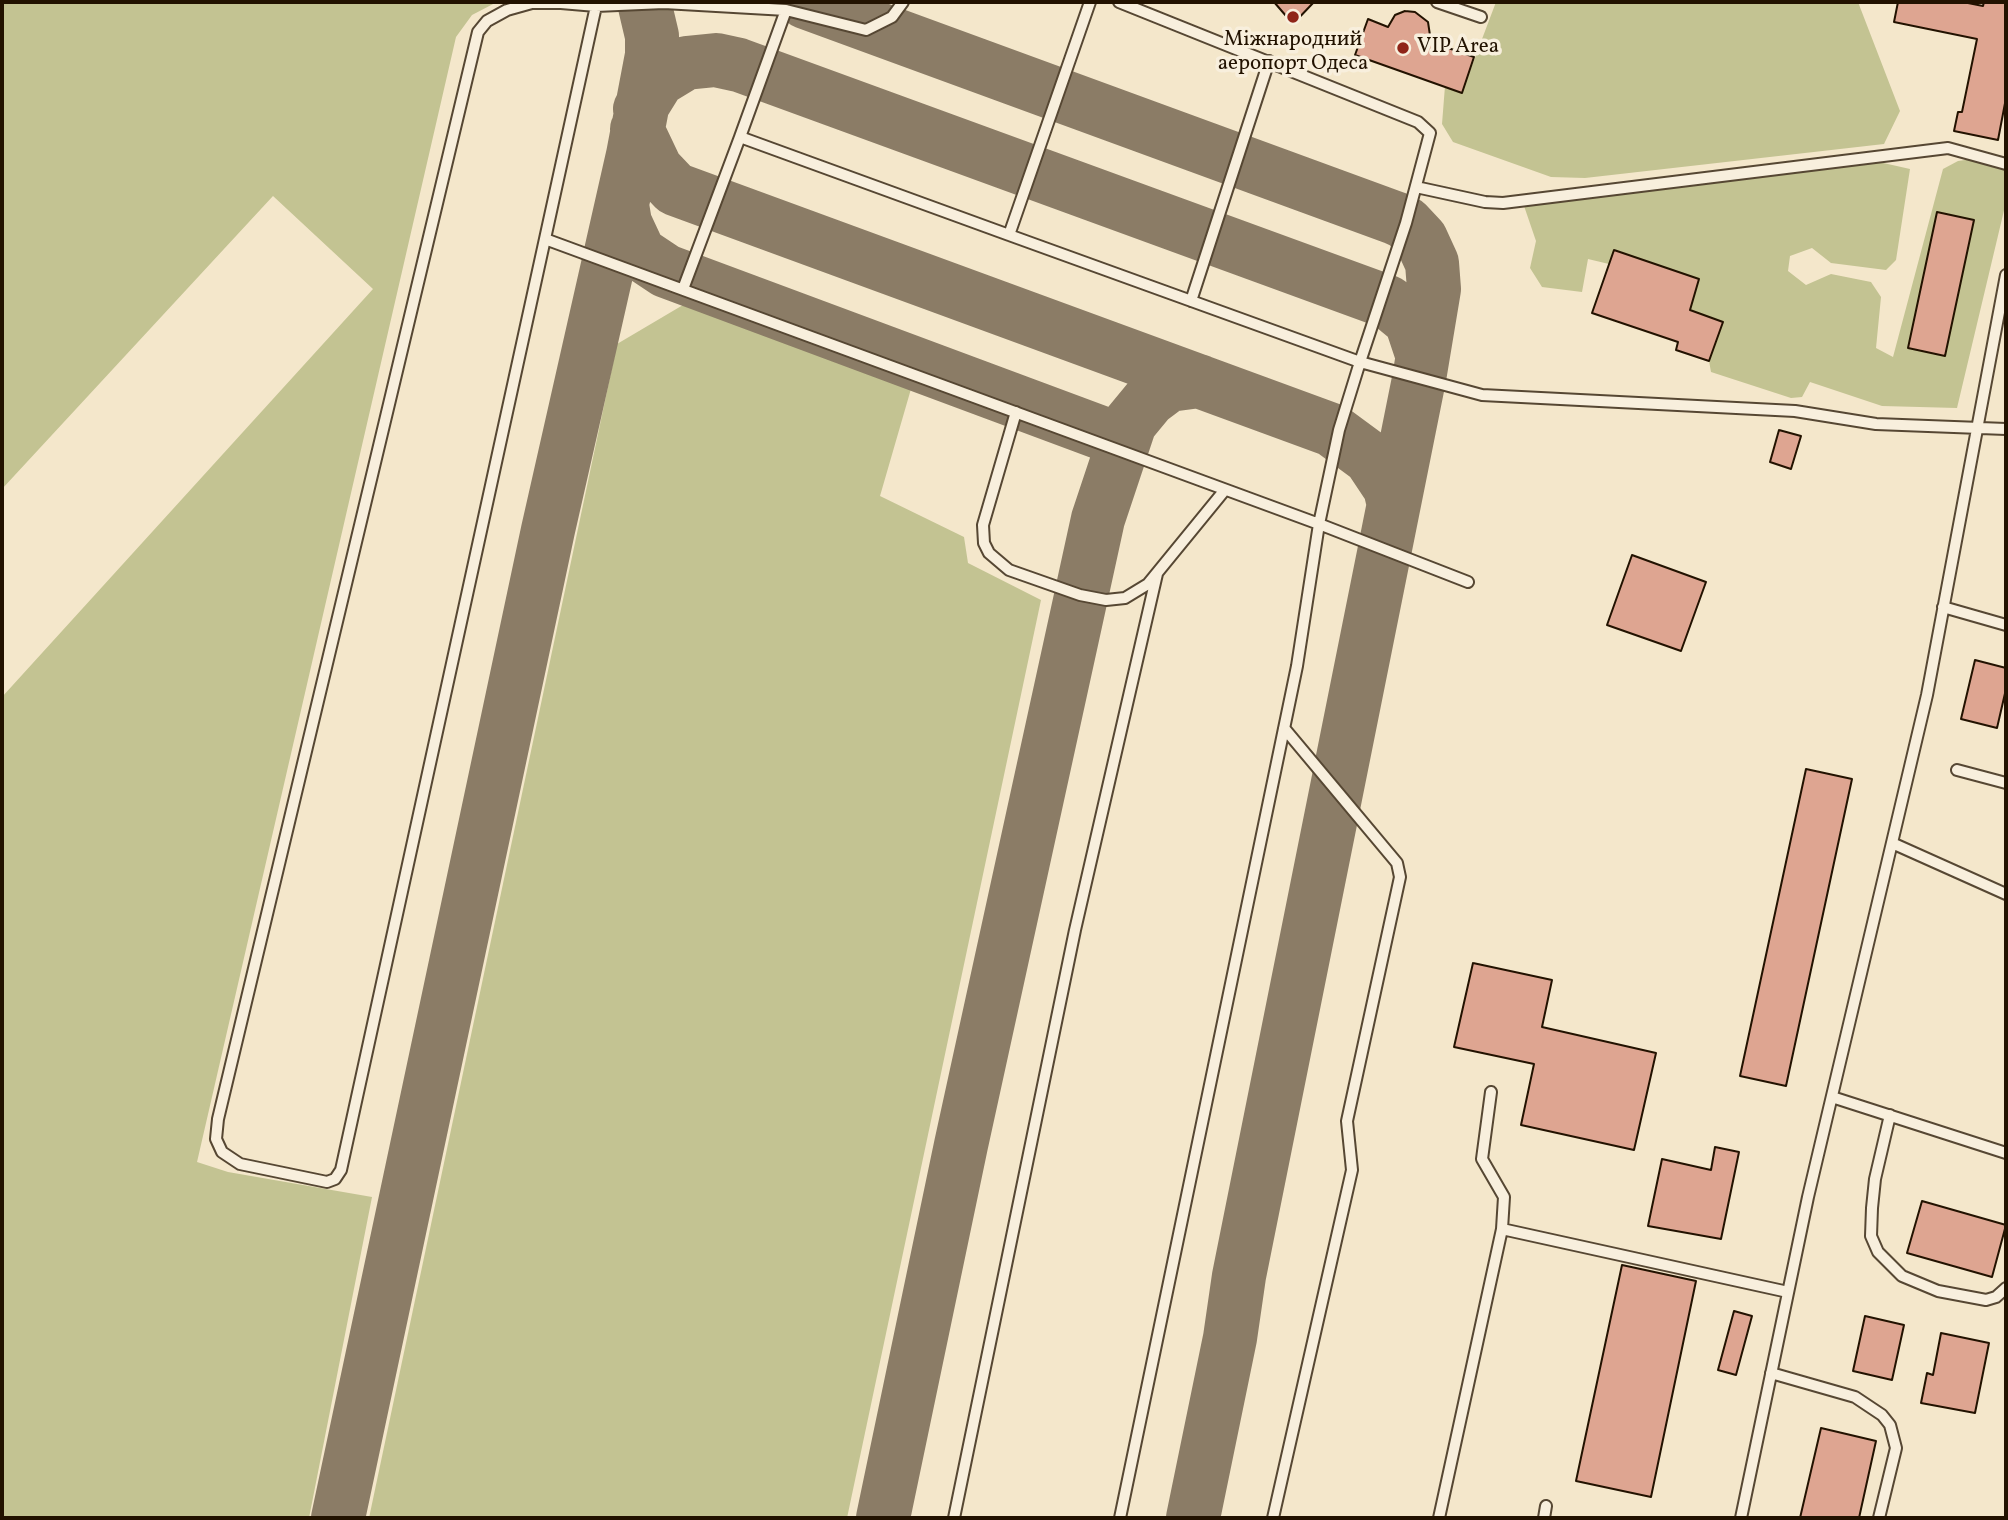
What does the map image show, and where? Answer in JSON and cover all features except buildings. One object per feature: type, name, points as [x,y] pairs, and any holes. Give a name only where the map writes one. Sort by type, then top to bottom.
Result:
[{"type":"lane","points":[[596,6],[341,1170],[335,1179],[327,1182],[240,1164],[222,1152],[216,1139],[219,1119],[478,32],[487,21],[507,10],[532,3],[596,6],[664,3],[786,10],[866,30],[892,17],[903,2]]},
{"type":"lane","points":[[1009,235],[1090,2]]},
{"type":"lane","points":[[1119,2],[1269,61],[1425,127],[1430,132],[1416,187],[1339,430],[1319,524],[1284,728],[1120,1518]]},
{"type":"lane","points":[[1437,2],[1480,17]]},
{"type":"lane","points":[[684,289],[786,10]]},
{"type":"lane","points":[[1191,301],[1269,61]]},
{"type":"lane","points":[[740,137],[1360,362],[1482,395],[1795,411],[1876,424],[2006,429]]},
{"type":"lane","points":[[1416,187],[1485,202],[1503,203],[1948,148],[2006,164]]},
{"type":"lane","points":[[545,239],[1319,524],[1468,582]]},
{"type":"lane","points":[[1741,1518],[1832,1097],[1927,695],[2006,275]]},
{"type":"lane","points":[[1016,412],[985,518],[984,544],[989,553],[1009,570],[1080,595],[1107,600],[1125,598],[1138,592],[1157,573],[1224,491]]},
{"type":"lane","points":[[954,1518],[1075,930],[1157,573]]},
{"type":"lane","points":[[1943,607],[2006,625]]},
{"type":"lane","points":[[1273,1518],[1352,1170],[1347,1121],[1400,877],[1397,863],[1284,728]]},
{"type":"lane","points":[[1957,770],[2006,783]]},
{"type":"lane","points":[[1892,843],[2006,894]]},
{"type":"lane","points":[[1439,1518],[1502,1229],[1504,1197],[1482,1158],[1491,1092]]},
{"type":"lane","points":[[1832,1097],[2006,1153]]},
{"type":"lane","points":[[1890,1115],[1874,1179],[1871,1236],[1878,1252],[1902,1276],[1938,1291],[1986,1300],[1996,1297],[2006,1288]]},
{"type":"lane","points":[[1502,1229],[1788,1293]]},
{"type":"lane","points":[[1771,1373],[1855,1397],[1882,1415],[1890,1425],[1896,1448],[1879,1518]]},
{"type":"lane","points":[[1544,1518],[1546,1506]]},
{"type":"green space","points":[[2,2],[497,2],[472,15],[456,37],[197,1162],[228,1172],[372,1197],[309,1518],[2,1518],[2,697],[373,289],[273,196],[2,489]]},
{"type":"green space","points":[[1496,2],[1858,2],[1900,111],[1884,144],[1585,178],[1551,177],[1453,142],[1442,124],[1445,86],[1462,92]]},
{"type":"green space","points":[[1972,159],[2006,170],[2006,202],[1957,408],[1882,406],[1810,382],[1802,397],[1791,398],[1711,372],[1709,361],[1723,322],[1690,310],[1699,279],[1614,251],[1609,264],[1588,259],[1582,292],[1542,287],[1530,268],[1536,241],[1523,203],[1879,162],[1910,169],[1896,260],[1886,270],[1831,263],[1812,248],[1790,256],[1788,271],[1806,285],[1831,274],[1871,282],[1881,297],[1876,348],[1893,357],[1943,169],[1958,161]]},
{"type":"green space","points":[[683,305],[913,382],[880,496],[964,537],[968,563],[1041,600],[847,1518],[369,1518],[617,344]]},
{"type":"taxiway","points":[[338,1518],[548,530],[633,155],[652,55],[652,36],[644,2]]},
{"type":"taxiway","points":[[805,2],[1395,218],[1406,223],[1421,239],[1432,263],[1434,289],[1419,379],[1193,1518]]},
{"type":"taxiway","points":[[640,109],[658,80],[686,63],[716,60],[739,65],[1388,302],[1411,321],[1422,354]]},
{"type":"taxiway","points":[[637,129],[656,169],[675,189],[1332,430],[1370,458],[1390,488],[1393,501]]},
{"type":"taxiway","points":[[622,205],[625,223],[639,253],[666,271],[1123,441]]},
{"type":"taxiway","points":[[883,1518],[961,1145],[1098,519],[1130,423],[1149,400],[1169,385],[1199,381]]},
{"type":"place","name":"Міжнародний аеропорт Одеса","points":[[1293,17]]},
{"type":"place","name":"VIP Area","points":[[1403,48]]}]
